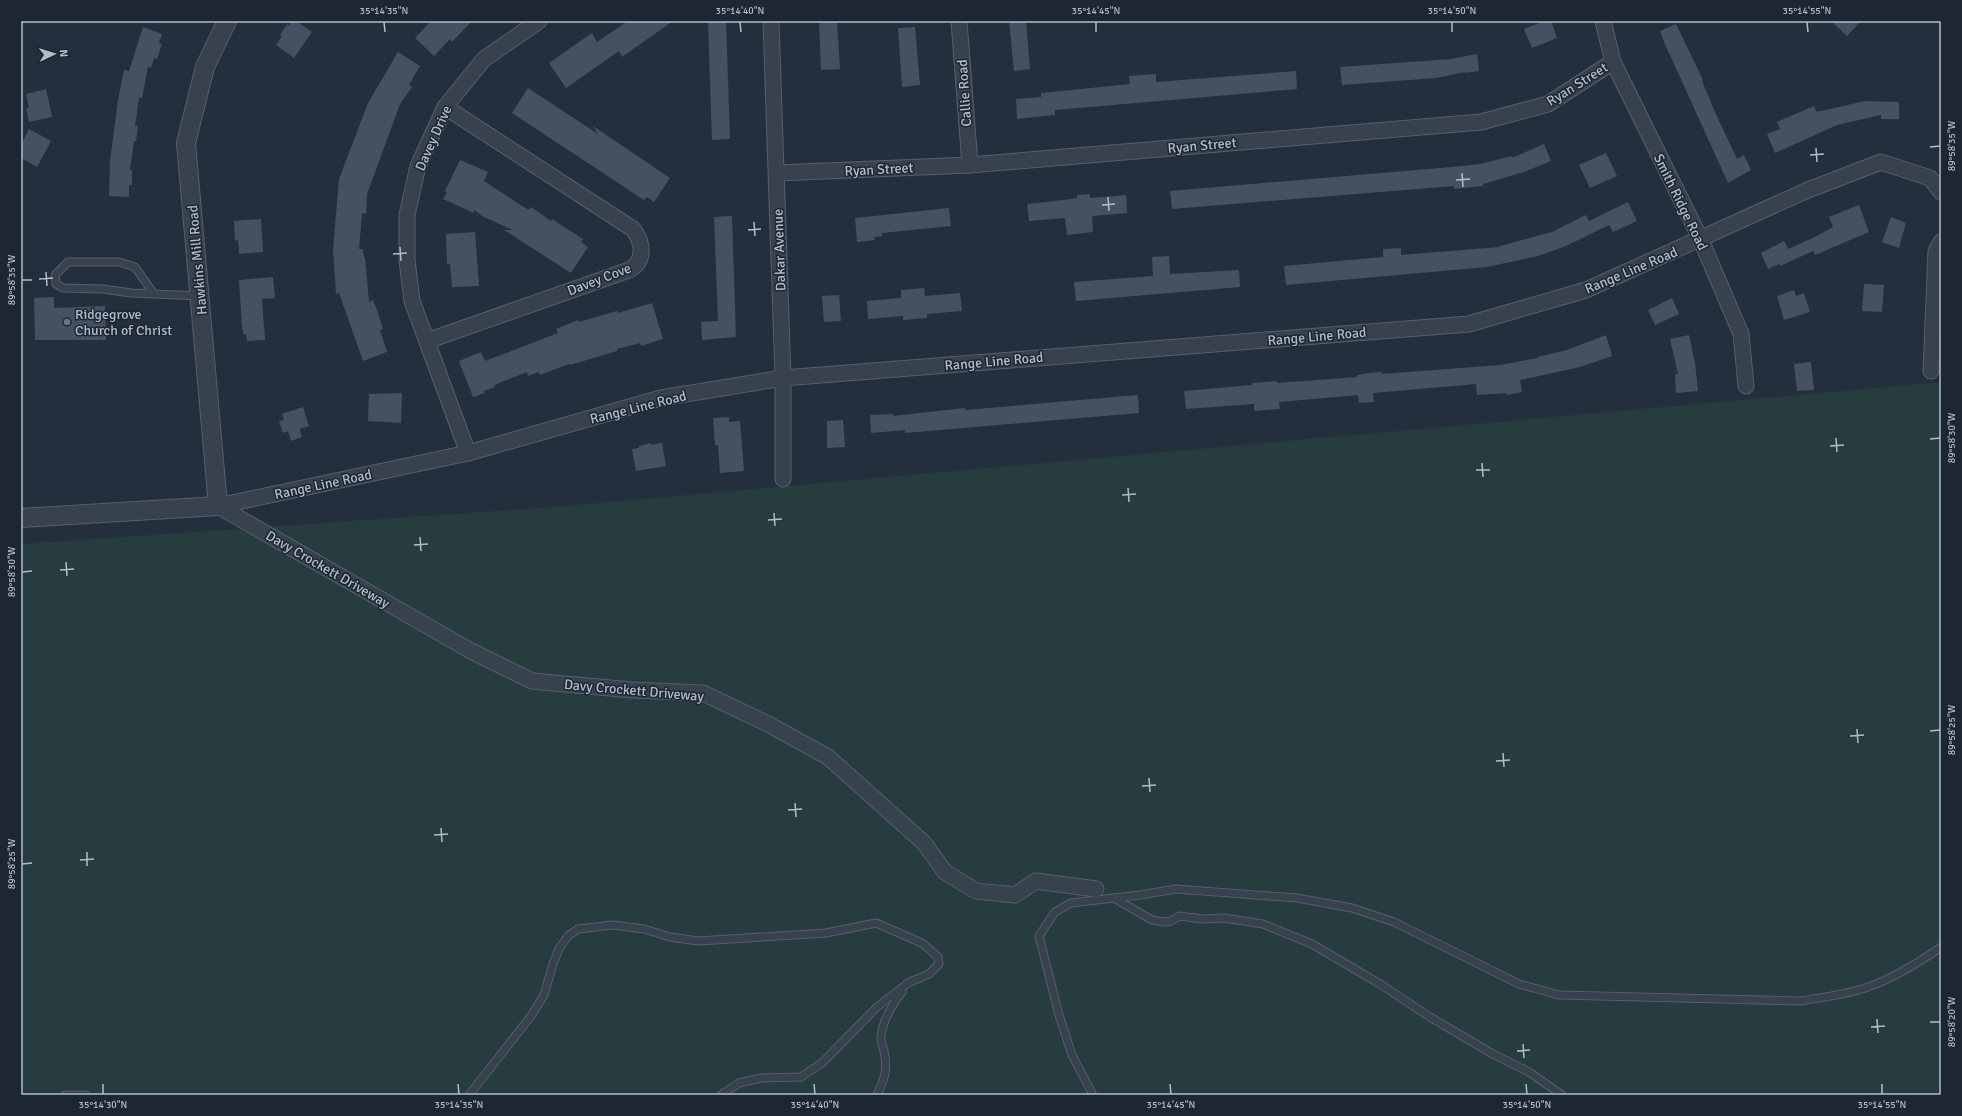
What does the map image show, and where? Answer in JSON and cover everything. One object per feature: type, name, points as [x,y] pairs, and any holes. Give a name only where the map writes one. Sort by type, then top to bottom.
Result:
[{"type":"street","name":"Hawkins Mill Road","points":[[218,506],[186,143],[205,67],[227,21]]},
{"type":"street","name":"Davey Drive","points":[[468,453],[412,301],[407,260],[407,215],[418,166],[445,106],[484,59],[539,21]]},
{"type":"street","name":"Dakar Avenue","points":[[772,21],[783,378],[783,479]]},
{"type":"street","name":"Callie Road","points":[[959,21],[970,165]]},
{"type":"street","name":"Smith Ridge Road","points":[[1603,21],[1613,62],[1701,240],[1741,334],[1746,386]]},
{"type":"street","name":"Ryan Street","points":[[777,174],[970,165],[1481,122],[1548,104],[1613,62]]},
{"type":"street","name":"Davey Cove","points":[[427,341],[629,270],[635,267],[640,259],[639,237],[633,229],[445,106]]},
{"type":"street","name":"Range Line Road","points":[[21,518],[218,506],[468,453],[661,398],[783,378],[1469,324],[1586,290],[1701,240],[1808,190],[1881,162],[1930,178],[1941,192]]},
{"type":"street","points":[[1931,371],[1936,251],[1941,242]]},
{"type":"street","name":"Davy Crockett Driveway","points":[[218,506],[471,651],[532,681],[632,690],[703,693],[768,724],[828,757],[924,843],[944,872],[976,891],[1015,896],[1036,881],[1096,889]]},
{"type":"lane","points":[[154,294],[135,267],[119,262],[68,262],[55,275],[56,284],[63,288],[103,289],[131,293],[154,294],[200,296]]},
{"type":"lane","points":[[1093,1095],[1072,1055],[1063,1028],[1039,936],[1055,912],[1071,903],[1176,889],[1297,898],[1352,908],[1394,922],[1519,984],[1559,995],[1801,1001],[1839,995],[1867,988],[1912,966],[1941,947]]},
{"type":"lane","points":[[1114,898],[1152,920],[1164,922],[1171,921],[1179,916],[1204,919],[1224,918],[1263,924],[1312,944],[1380,984],[1430,1017],[1491,1053],[1528,1072],[1562,1095]]},
{"type":"lane","points":[[469,1095],[532,1016],[544,995],[559,949],[568,936],[578,929],[595,926],[620,926],[644,929],[670,937],[698,941],[826,933],[876,924],[922,943],[938,957],[939,964],[929,974],[908,984],[877,1007],[822,1063],[801,1077],[762,1078],[739,1083],[722,1095]]},
{"type":"lane","points":[[877,1095],[886,1074],[886,1063],[881,1038],[883,1025],[892,1004],[908,984]]},
{"type":"lane","points":[[65,1095],[86,1095]]},
{"type":"green space","points":[[1941,382],[1941,1095],[21,1095],[21,544],[566,506]]},
{"type":"building","points":[[292,21],[296,21],[312,32],[294,58],[276,45],[287,24],[289,26]]},
{"type":"building","points":[[431,21],[472,21],[452,42],[450,39],[434,56],[415,38]]},
{"type":"building","points":[[628,21],[673,21],[622,57],[619,51],[566,88],[549,63],[592,33],[597,42]]},
{"type":"building","points":[[708,21],[726,21],[730,139],[712,140]]},
{"type":"building","points":[[819,21],[837,21],[840,69],[821,70]]},
{"type":"building","points":[[1009,21],[1026,21],[1030,69],[1014,71]]},
{"type":"building","points":[[1544,21],[1551,21],[1557,38],[1532,48],[1524,29]]},
{"type":"building","points":[[1831,21],[1861,21],[1847,36]]},
{"type":"building","points":[[1676,24],[1703,80],[1702,81],[1715,112],[1737,159],[1744,155],[1751,170],[1728,183],[1660,31]]},
{"type":"building","points":[[143,27],[162,34],[159,43],[162,44],[157,59],[154,58],[151,68],[148,67],[142,98],[139,98],[135,126],[138,126],[136,141],[134,141],[130,170],[132,170],[132,185],[129,185],[129,197],[109,196],[110,161],[118,100],[124,70],[129,71]]},
{"type":"building","points":[[915,27],[920,85],[902,87],[898,28]]},
{"type":"building","points":[[398,52],[420,66],[409,85],[412,87],[400,104],[367,194],[366,214],[362,213],[359,249],[363,249],[365,257],[369,302],[373,300],[377,310],[383,329],[380,330],[387,352],[363,361],[339,293],[336,294],[333,250],[339,179],[368,103]]},
{"type":"building","points":[[1477,54],[1479,71],[1465,72],[1436,78],[1342,85],[1340,67],[1451,59]]},
{"type":"building","points":[[1296,71],[1297,89],[1055,110],[1055,115],[1017,119],[1016,99],[1041,97],[1041,93],[1130,84],[1129,76],[1156,74],[1156,82]]},
{"type":"building","points":[[528,88],[598,134],[593,126],[670,178],[654,202],[647,197],[644,200],[512,113]]},
{"type":"building","points":[[46,89],[52,117],[29,122],[26,108],[29,108],[26,94]]},
{"type":"building","points":[[1865,101],[1899,102],[1899,119],[1881,119],[1881,115],[1837,125],[1775,153],[1767,134],[1780,129],[1777,122],[1814,106],[1817,112]]},
{"type":"building","points":[[29,129],[51,141],[37,167],[21,158],[21,145]]},
{"type":"building","points":[[1544,144],[1551,161],[1524,172],[1483,184],[1483,186],[1454,189],[1454,186],[1172,209],[1170,191],[1481,164],[1511,156],[1512,158]]},
{"type":"building","points":[[1606,153],[1617,176],[1590,188],[1579,165]]},
{"type":"building","points":[[460,160],[488,172],[484,181],[522,206],[529,210],[531,207],[551,221],[552,219],[583,239],[581,242],[588,247],[571,273],[504,230],[513,230],[484,217],[474,210],[474,213],[443,199],[447,192],[445,191]]},
{"type":"building","points":[[1090,194],[1090,198],[1126,195],[1127,213],[1092,216],[1093,232],[1067,235],[1065,218],[1029,221],[1027,204],[1077,198],[1077,195]]},
{"type":"building","points":[[1628,202],[1637,221],[1613,232],[1609,225],[1566,246],[1538,256],[1487,267],[1286,285],[1284,266],[1383,257],[1383,249],[1401,248],[1401,255],[1500,247],[1552,232],[1586,215],[1589,221]]},
{"type":"building","points":[[1859,205],[1869,232],[1815,255],[1813,251],[1780,266],[1779,264],[1768,269],[1761,253],[1784,241],[1788,249],[1815,237],[1833,227],[1829,217]]},
{"type":"building","points":[[949,208],[951,226],[882,233],[882,236],[874,237],[875,240],[857,242],[855,218]]},
{"type":"building","points":[[732,216],[736,337],[702,340],[701,322],[718,321],[714,217]]},
{"type":"building","points":[[1891,217],[1906,223],[1899,248],[1882,242]]},
{"type":"building","points":[[261,219],[263,252],[239,254],[238,240],[235,241],[234,221]]},
{"type":"building","points":[[475,232],[479,286],[452,287],[450,264],[447,264],[446,234]]},
{"type":"building","points":[[1169,256],[1170,274],[1239,270],[1240,287],[1076,301],[1074,282],[1153,276],[1152,257]]},
{"type":"building","points":[[273,277],[275,298],[262,299],[265,340],[247,341],[246,334],[243,334],[239,280]]},
{"type":"building","points":[[1864,284],[1884,285],[1882,312],[1862,311]]},
{"type":"building","points":[[924,288],[925,296],[960,293],[962,311],[927,314],[927,318],[903,320],[903,316],[868,319],[867,301],[901,298],[901,290]]},
{"type":"building","points":[[1794,290],[1796,296],[1804,293],[1810,312],[1784,320],[1777,296]]},
{"type":"building","points":[[839,295],[841,321],[824,322],[822,296]]},
{"type":"building","points":[[54,297],[54,308],[105,306],[106,340],[35,340],[34,298]]},
{"type":"building","points":[[1672,298],[1679,314],[1655,325],[1648,310]]},
{"type":"building","points":[[652,303],[663,339],[641,346],[640,343],[617,349],[617,351],[570,365],[569,364],[540,375],[538,372],[528,376],[527,372],[494,385],[495,387],[484,391],[485,393],[473,397],[459,361],[481,352],[485,361],[558,333],[556,329],[578,320],[579,322]]},
{"type":"building","points":[[1606,335],[1612,356],[1580,367],[1520,380],[1522,392],[1507,395],[1506,393],[1477,395],[1476,384],[1373,393],[1374,402],[1359,403],[1358,395],[1279,402],[1280,409],[1254,411],[1254,404],[1186,409],[1184,391],[1252,385],[1252,383],[1277,381],[1277,383],[1357,377],[1357,375],[1382,372],[1382,374],[1500,365],[1538,358],[1567,350]]},
{"type":"building","points":[[1689,335],[1695,363],[1698,391],[1676,393],[1675,374],[1678,374],[1670,339]]},
{"type":"building","points":[[1811,362],[1814,390],[1797,391],[1794,364]]},
{"type":"building","points":[[402,393],[401,423],[368,421],[369,394]]},
{"type":"building","points":[[1138,395],[1139,413],[905,433],[905,430],[871,433],[870,415],[893,414],[893,416],[965,408],[965,410]]},
{"type":"building","points":[[303,407],[309,426],[300,429],[302,437],[291,441],[288,431],[283,433],[279,421],[284,420],[282,414]]},
{"type":"building","points":[[729,417],[729,422],[740,421],[744,471],[720,473],[718,445],[715,445],[713,418]]},
{"type":"building","points":[[843,420],[845,447],[827,448],[827,421]]},
{"type":"building","points":[[651,443],[651,445],[662,443],[666,466],[636,471],[632,449]]},
{"type":"place","name":"Ridgegrove Church of Christ","points":[[67,322]]}]
